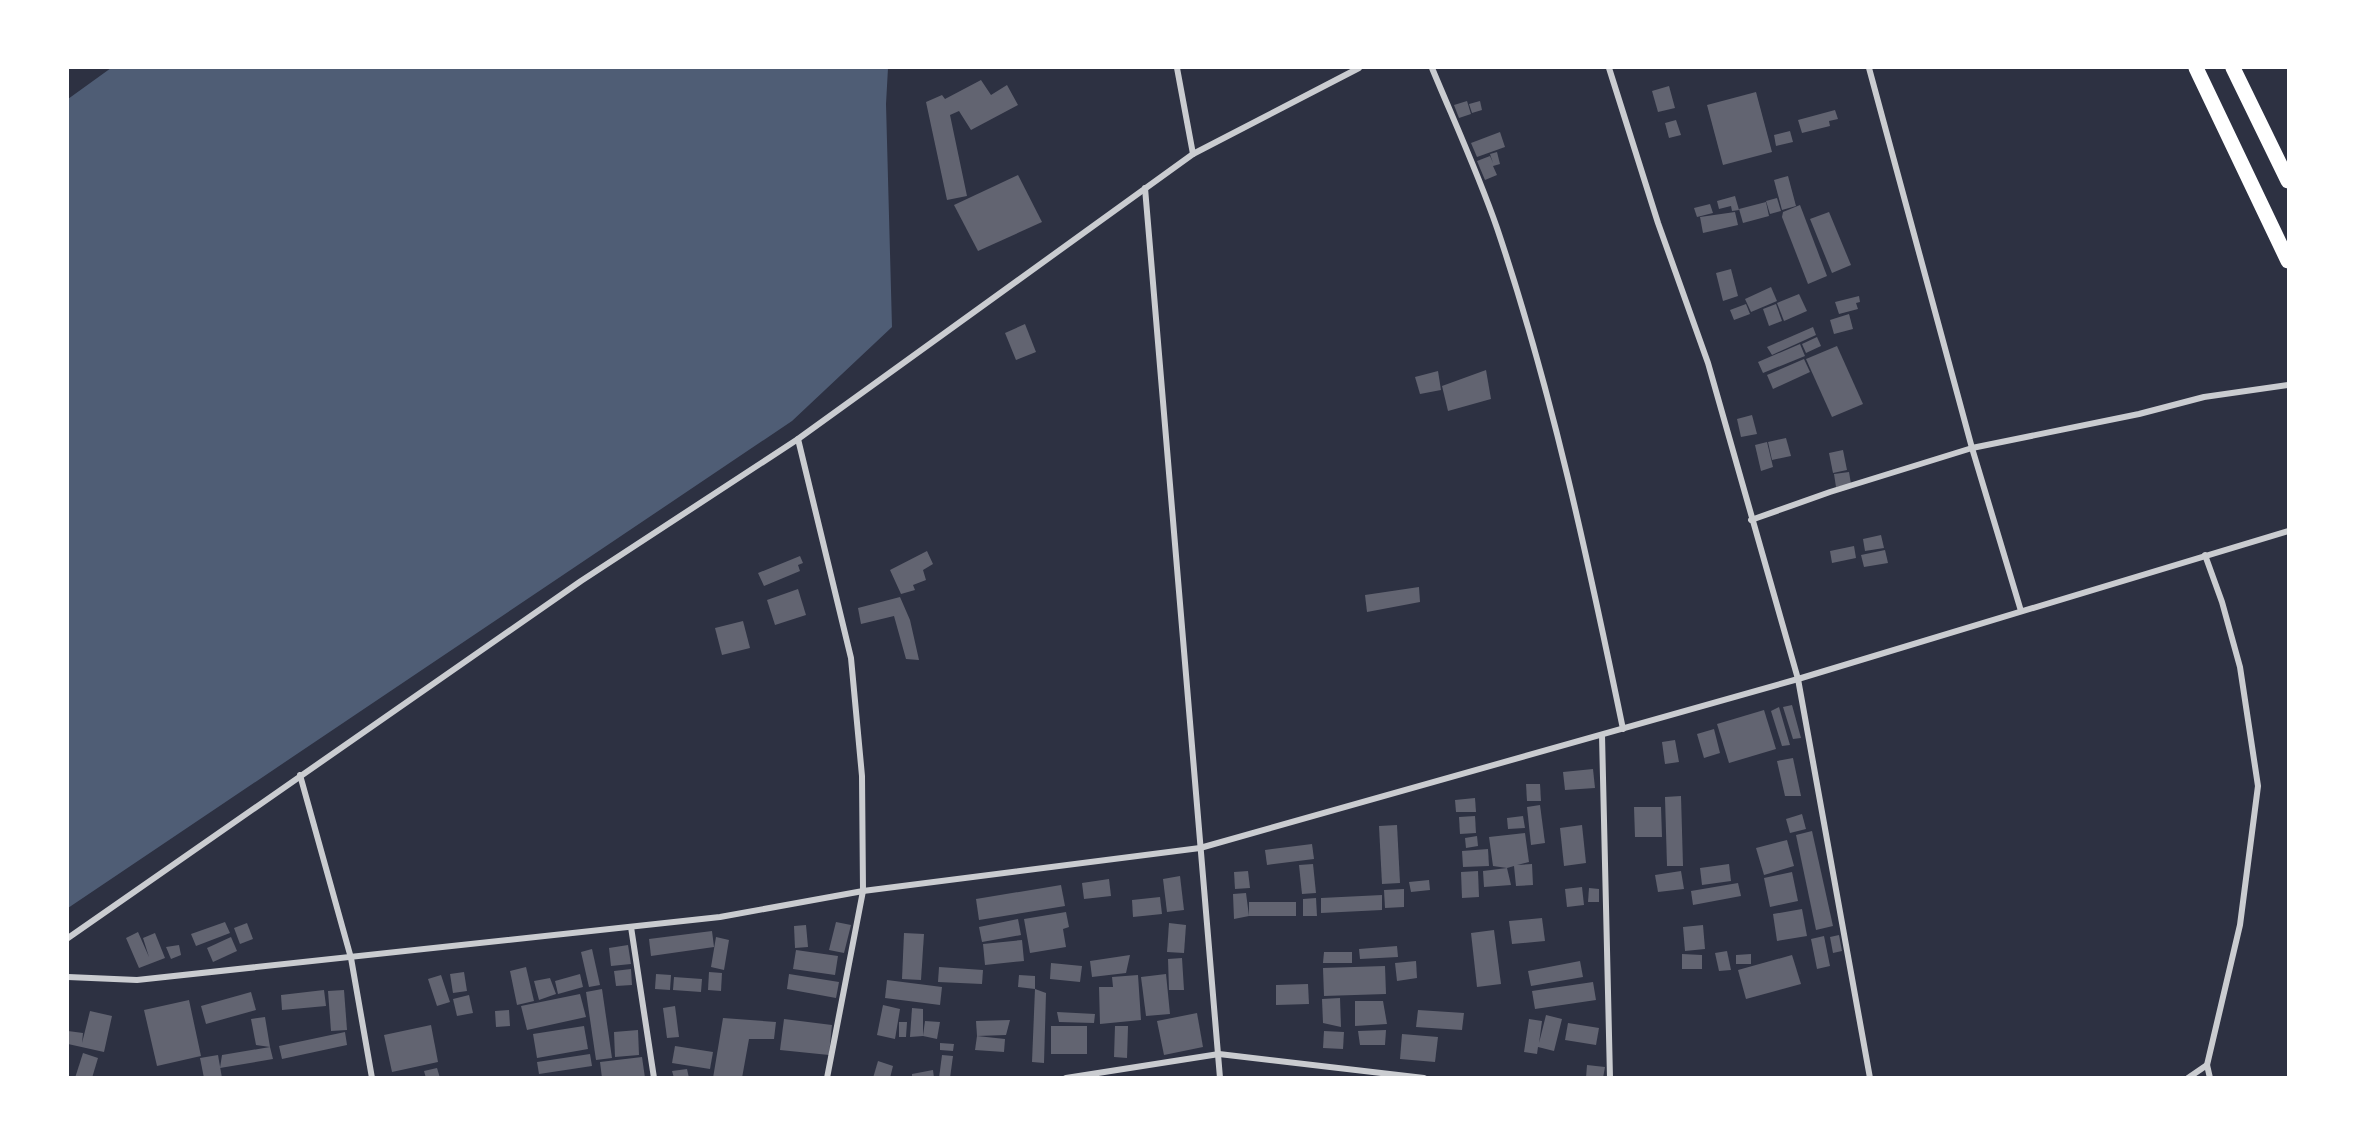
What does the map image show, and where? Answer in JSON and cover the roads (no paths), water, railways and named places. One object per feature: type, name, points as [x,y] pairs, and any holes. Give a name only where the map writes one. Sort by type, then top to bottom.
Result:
[{"type":"main road","points":[[2196,68],[2289,261]]},
{"type":"main road","points":[[2234,68],[2287,173]]},
{"type":"street","points":[[1177,68],[1192,154]]},
{"type":"street","points":[[68,938],[581,580],[798,439],[1192,154],[1359,68]]},
{"type":"street","points":[[1432,68],[1496,226],[1539,364],[1591,576],[1623,729]]},
{"type":"street","points":[[1609,68],[1658,223],[1708,363],[1798,679],[1870,1077]]},
{"type":"street","points":[[1869,68],[1972,448],[2021,611]]},
{"type":"street","points":[[1145,188],[1220,1077]]},
{"type":"street","points":[[1751,520],[1830,492],[1972,448],[2127,416],[2204,397],[2289,385]]},
{"type":"street","points":[[798,439],[851,658],[862,776],[863,891],[827,1077]]},
{"type":"street","points":[[68,976],[137,980],[720,917],[863,891],[1200,848],[1798,679],[2289,531]]},
{"type":"street","points":[[2205,555],[2222,602],[2240,666],[2258,786],[2240,925],[2207,1065],[2210,1077]]},
{"type":"street","points":[[1602,735],[1610,1077]]},
{"type":"street","points":[[300,774],[351,958],[372,1077]]},
{"type":"street","points":[[631,927],[654,1077]]},
{"type":"street","points":[[1066,1077],[1219,1054],[1425,1077]]},
{"type":"street","points":[[2188,1077],[2207,1065]]},
{"type":"water","points":[[111,68],[888,68],[886,104],[892,327],[792,421],[68,908],[68,99]]}]
